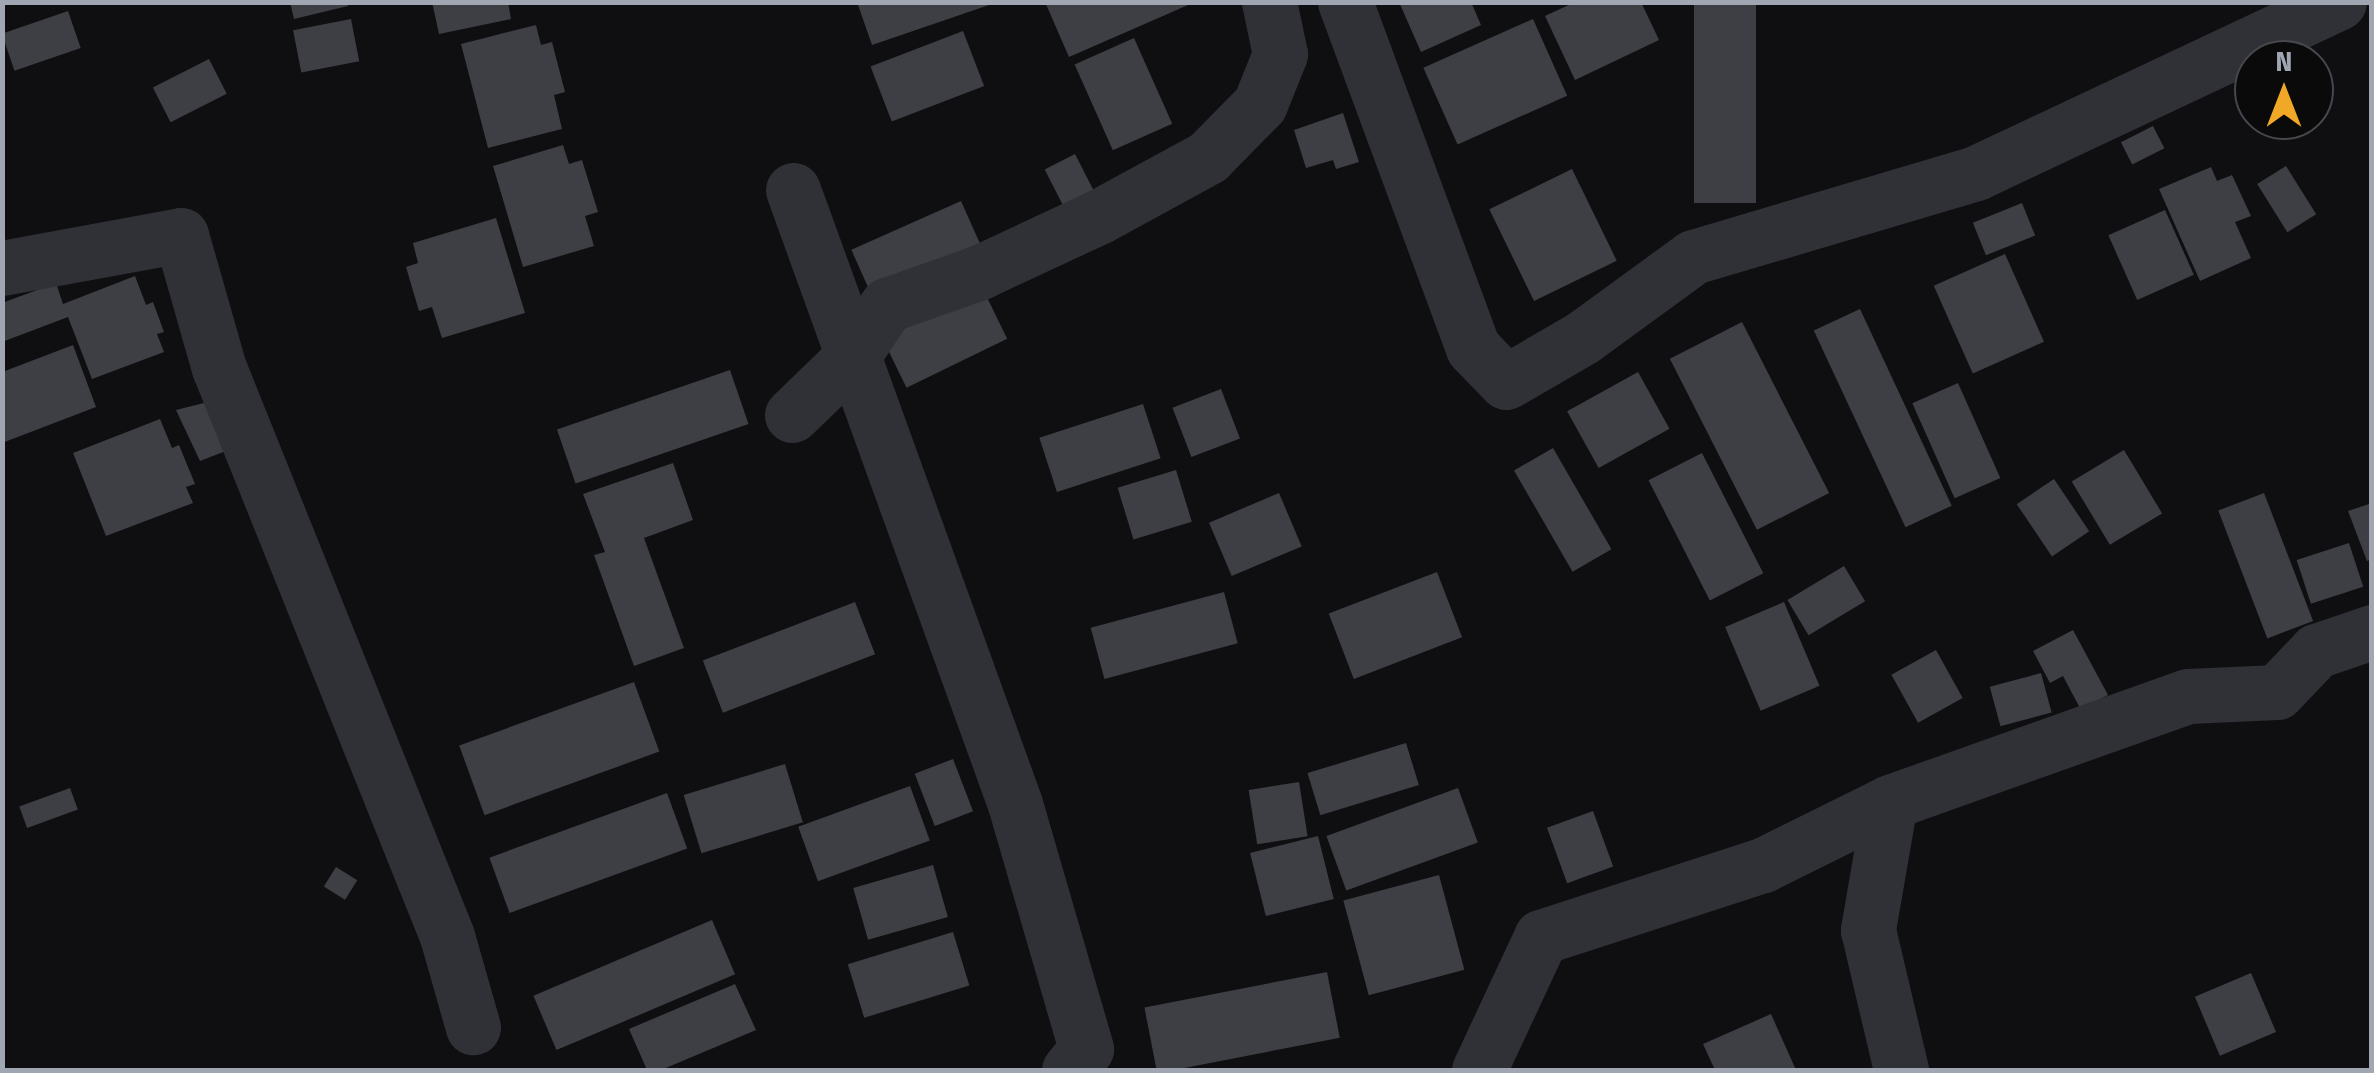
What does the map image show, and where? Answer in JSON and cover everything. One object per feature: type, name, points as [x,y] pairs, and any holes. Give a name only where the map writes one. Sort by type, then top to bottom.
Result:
[{"type":"street","points":[[792,415],[852,357],[887,305],[980,272],[1100,216],[1208,156],[1260,104],[1280,54],[1269,2]]},
{"type":"street","points":[[1345,2],[1473,348],[1506,382],[1582,338],[1693,257],[1976,173],[2339,2]]},
{"type":"street","points":[[793,190],[1015,804],[1086,1050],[1070,1070]]},
{"type":"street","points":[[2,268],[181,235],[219,368],[447,936],[473,1027]]},
{"type":"street","points":[[1479,1070],[1541,937],[1763,864],[1890,802],[2188,696],[2277,692],[2316,651],[2372,632]]},
{"type":"street","points":[[1890,802],[1868,930],[1901,1070]]},
{"type":"building","points":[[290,2],[348,2],[348,6],[294,19]]},
{"type":"building","points":[[432,2],[508,2],[511,19],[439,34]]},
{"type":"building","points":[[857,2],[995,2],[995,3],[872,45]]},
{"type":"building","points":[[1045,2],[1195,2],[1069,57]]},
{"type":"building","points":[[1399,2],[1471,2],[1481,25],[1421,52]]},
{"type":"building","points":[[1575,2],[1641,2],[1659,40],[1575,80],[1545,16]]},
{"type":"building","points":[[1694,2],[1756,2],[1756,203],[1694,203]]},
{"type":"building","points":[[68,11],[81,48],[15,71],[2,34]]},
{"type":"building","points":[[351,19],[359,61],[301,72],[293,30]]},
{"type":"building","points":[[1533,19],[1567,96],[1458,145],[1423,68]]},
{"type":"building","points":[[536,25],[541,45],[552,42],[565,92],[554,95],[562,129],[488,148],[461,44]]},
{"type":"building","points":[[963,31],[984,86],[892,122],[871,66]]},
{"type":"building","points":[[1134,38],[1172,124],[1113,150],[1075,64]]},
{"type":"building","points":[[209,59],[227,94],[171,122],[153,88]]},
{"type":"building","points":[[1343,113],[1359,162],[1336,169],[1333,160],[1306,168],[1294,130]]},
{"type":"building","points":[[2153,126],[2164,148],[2132,165],[2121,142]]},
{"type":"building","points":[[563,145],[569,164],[582,160],[598,212],[585,216],[594,246],[523,267],[493,166]]},
{"type":"building","points":[[1075,154],[1103,208],[1072,224],[1045,169]]},
{"type":"building","points":[[2286,166],[2316,214],[2287,232],[2257,184]]},
{"type":"building","points":[[2211,167],[2217,181],[2232,175],[2251,216],[2235,222],[2251,258],[2200,281],[2159,189]]},
{"type":"building","points":[[1572,169],[1617,261],[1534,301],[1489,209]]},
{"type":"building","points":[[961,201],[986,257],[876,306],[851,250]]},
{"type":"building","points":[[2022,203],[2035,235],[1986,255],[1973,223]]},
{"type":"building","points":[[2165,210],[2194,275],[2137,300],[2108,235]]},
{"type":"building","points":[[496,218],[525,313],[442,338],[432,307],[419,311],[406,267],[418,263],[413,243]]},
{"type":"building","points":[[2005,254],[2044,342],[1973,373],[1934,286]]},
{"type":"building","points":[[135,276],[146,305],[153,302],[164,332],[157,334],[164,352],[92,379],[68,317],[2,342],[2,303],[56,283],[63,304]]},
{"type":"building","points":[[980,283],[1007,339],[907,388],[879,332]]},
{"type":"building","points":[[1860,309],[1952,506],[1905,527],[1814,331]]},
{"type":"building","points":[[1742,322],[1829,493],[1757,530],[1670,359]]},
{"type":"building","points":[[73,345],[96,407],[2,443],[5,371]]},
{"type":"building","points":[[730,370],[749,424],[576,483],[557,430]]},
{"type":"building","points":[[1638,372],[1670,429],[1599,468],[1567,411]]},
{"type":"building","points":[[1958,383],[2000,478],[1955,498],[1912,403]]},
{"type":"building","points":[[1221,389],[1240,438],[1191,457],[1172,408]]},
{"type":"building","points":[[212,401],[231,449],[200,461],[176,410]]},
{"type":"building","points":[[1143,404],[1161,458],[1057,492],[1039,438]]},
{"type":"building","points":[[160,419],[172,448],[179,445],[195,484],[186,487],[193,503],[106,536],[73,453]]},
{"type":"building","points":[[1553,448],[1612,549],[1573,572],[1514,470]]},
{"type":"building","points":[[2124,450],[2162,513],[2110,545],[2072,481]]},
{"type":"building","points":[[1702,453],[1763,573],[1710,601],[1649,480]]},
{"type":"building","points":[[673,463],[693,520],[644,538],[684,648],[634,666],[594,555],[605,552],[583,494]]},
{"type":"building","points":[[1176,470],[1192,522],[1133,539],[1118,488]]},
{"type":"building","points":[[2054,479],[2089,531],[2052,556],[2017,504]]},
{"type":"building","points":[[1279,493],[1302,546],[1232,576],[1209,523]]},
{"type":"building","points":[[2264,493],[2313,621],[2267,638],[2218,511]]},
{"type":"building","points":[[2372,503],[2372,559],[2367,561],[2348,511]]},
{"type":"building","points":[[2349,543],[2363,587],[2311,604],[2297,560]]},
{"type":"building","points":[[1844,566],[1865,601],[1809,635],[1787,600]]},
{"type":"building","points":[[1437,572],[1462,637],[1354,679],[1329,614]]},
{"type":"building","points":[[1224,592],[1238,643],[1104,679],[1091,628]]},
{"type":"building","points":[[855,602],[875,654],[723,713],[703,660]]},
{"type":"building","points":[[1784,602],[1820,686],[1761,711],[1725,627]]},
{"type":"building","points":[[2073,630],[2108,695],[2081,710],[2063,676],[2050,683],[2033,651]]},
{"type":"building","points":[[1936,650],[1963,698],[1918,723],[1891,675]]},
{"type":"building","points":[[2041,673],[2052,713],[2000,726],[1990,687]]},
{"type":"building","points":[[634,682],[659,752],[485,815],[459,746]]},
{"type":"building","points":[[1406,743],[1419,785],[1320,815],[1308,773]]},
{"type":"building","points":[[953,759],[973,811],[935,826],[915,774]]},
{"type":"building","points":[[785,764],[803,822],[701,853],[684,795]]},
{"type":"building","points":[[1299,782],[1308,836],[1257,844],[1249,790]]},
{"type":"building","points":[[910,786],[930,841],[818,881],[798,827]]},
{"type":"building","points":[[70,788],[78,810],[27,828],[19,806]]},
{"type":"building","points":[[1458,788],[1478,843],[1346,890],[1326,836]]},
{"type":"building","points":[[667,793],[687,848],[510,913],[489,858]]},
{"type":"building","points":[[1593,811],[1613,866],[1567,883],[1547,828]]},
{"type":"building","points":[[1318,836],[1334,899],[1266,916],[1250,853]]},
{"type":"building","points":[[933,865],[948,917],[868,940],[853,888]]},
{"type":"building","points":[[336,867],[357,880],[345,900],[324,887]]},
{"type":"building","points":[[1439,875],[1464,970],[1369,995],[1343,901]]},
{"type":"building","points":[[712,920],[735,974],[556,1050],[533,996]]},
{"type":"building","points":[[953,932],[969,986],[864,1018],[848,964]]},
{"type":"building","points":[[1327,972],[1340,1038],[1174,1070],[1157,1070],[1144,1007]]},
{"type":"building","points":[[2251,973],[2276,1032],[2220,1056],[2195,997]]},
{"type":"building","points":[[735,984],[756,1030],[661,1070],[647,1070],[629,1029]]},
{"type":"building","points":[[1771,1014],[1796,1070],[1715,1070],[1703,1044]]}]
